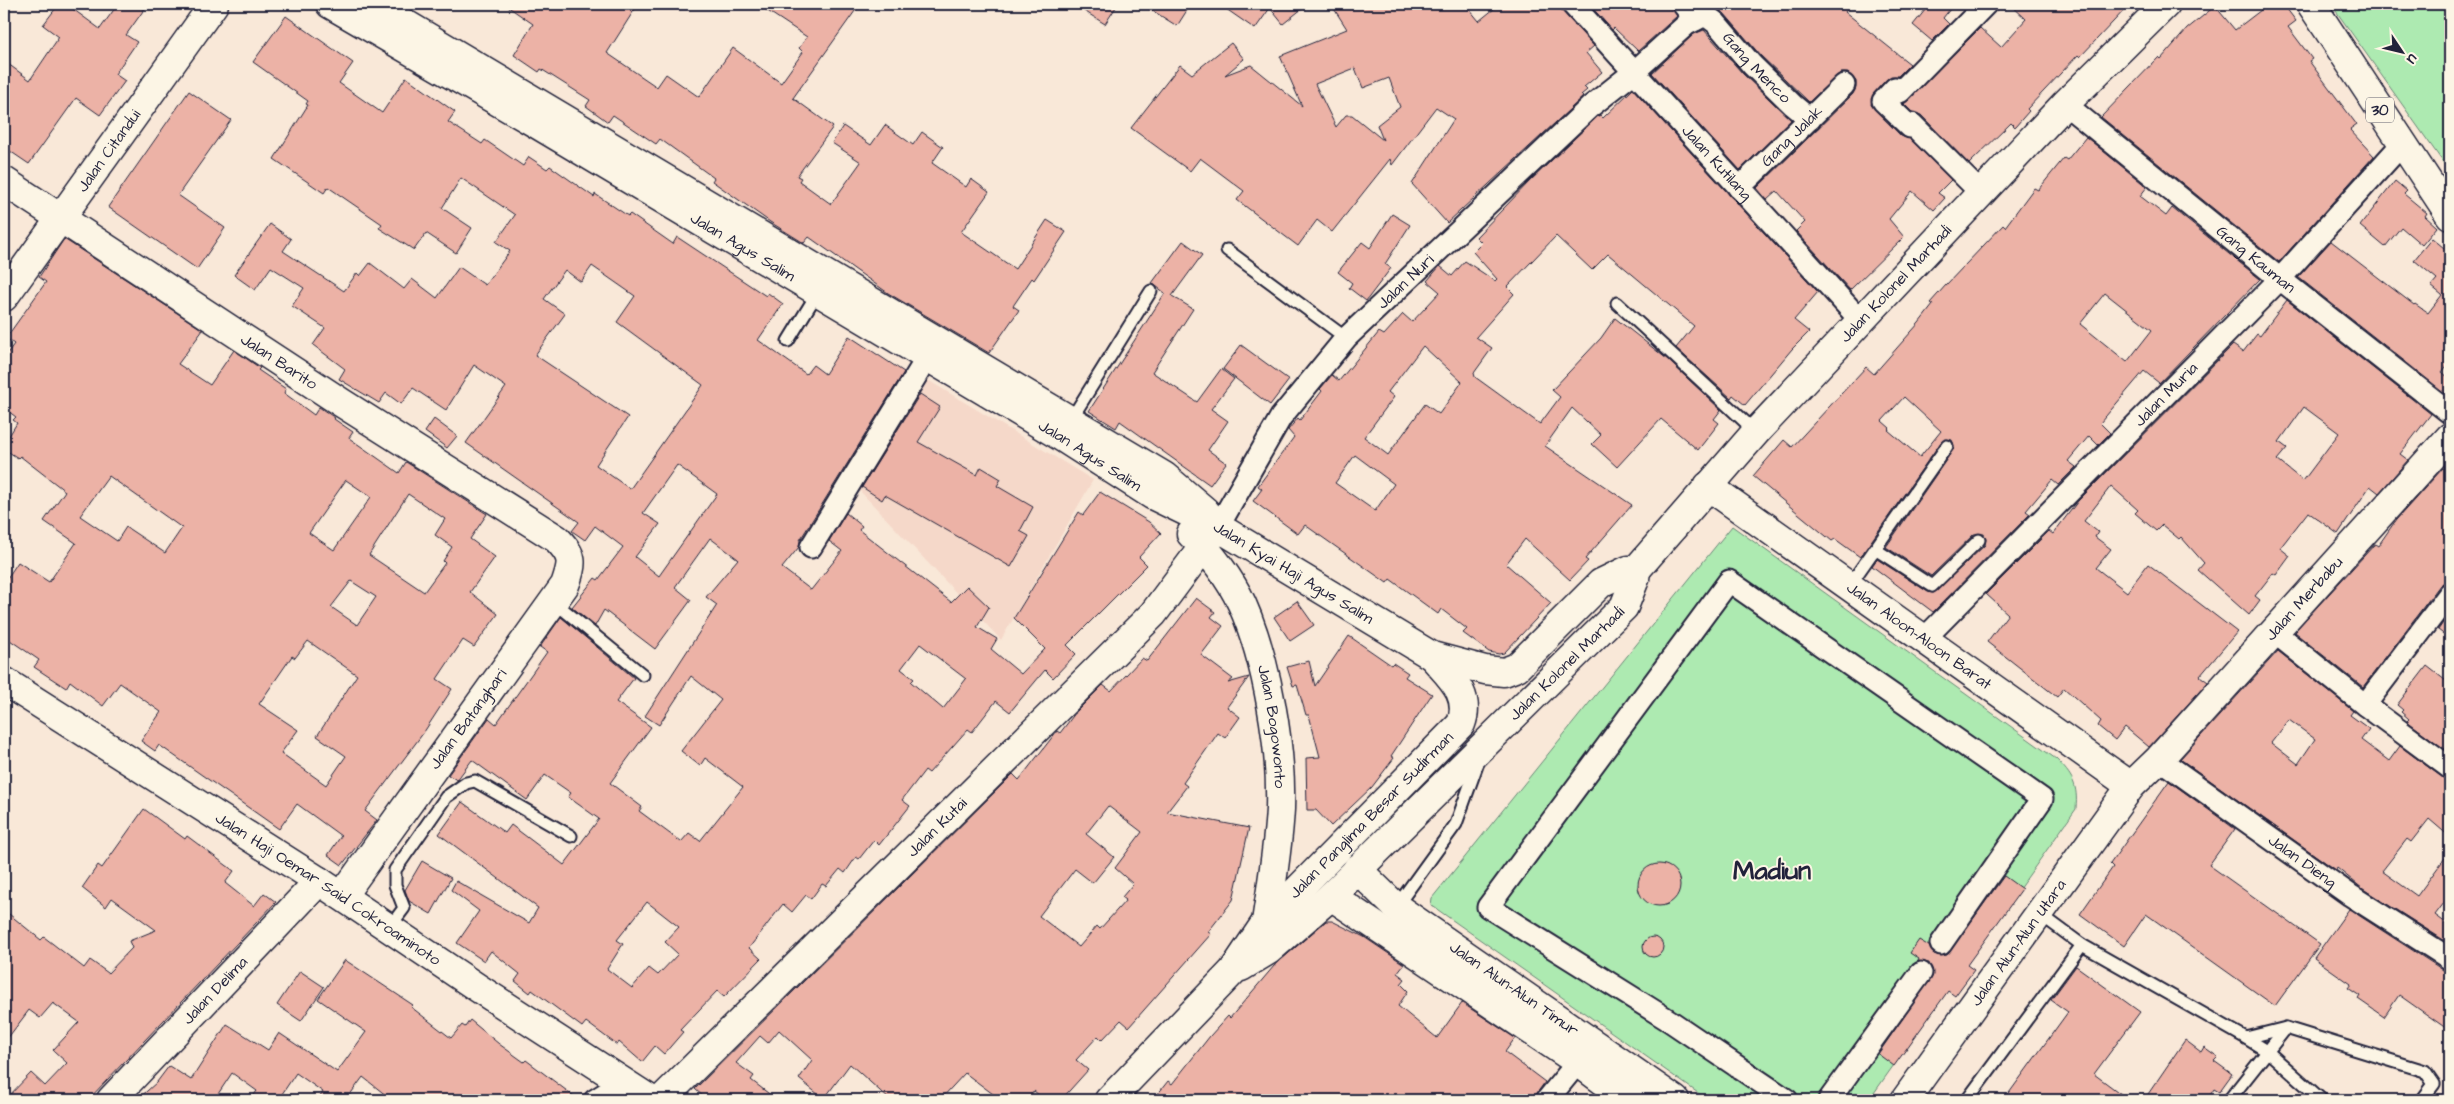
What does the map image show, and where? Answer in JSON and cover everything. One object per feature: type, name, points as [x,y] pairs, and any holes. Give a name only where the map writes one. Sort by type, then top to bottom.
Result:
[{"type":"main road","name":"Jalan Citandui","points":[[4,296],[214,4]]},
{"type":"main road","name":"Jalan Agus Salim","points":[[330,4],[540,114],[818,292],[847,298],[927,358],[1066,428],[1152,495]]},
{"type":"main road","points":[[372,4],[540,114],[847,298],[1066,428],[1164,476],[1205,511],[1211,536]]},
{"type":"main road","name":"Jalan Kolonel Marhadi","points":[[1482,748],[1624,607],[1636,570],[1756,432],[2065,104],[2166,4]]},
{"type":"main road","name":"30","points":[[2311,4],[2450,215]]},
{"type":"main road","name":"Jalan Barito","points":[[4,181],[342,403],[557,539]]},
{"type":"main road","name":"Jalan Merbabu","points":[[2131,786],[2159,759],[2450,437]]},
{"type":"main road","name":"Jalan Aloon-Aloon Barat","points":[[1708,486],[2131,786]]},
{"type":"main road","name":"Jalan Kyai Haji Agus Salim","points":[[1152,495],[1211,536],[1432,656]]},
{"type":"main road","name":"Jalan Bogowonto","points":[[1211,536],[1242,603],[1255,638],[1275,732],[1280,807],[1276,859],[1266,922]]},
{"type":"main road","name":"Jalan Kutai","points":[[661,1100],[1153,614],[1211,536]]},
{"type":"main road","name":"Jalan Batanghari","points":[[342,896],[565,585],[572,566],[570,552],[557,539]]},
{"type":"main road","name":"Jalan Kolonel Marhadi","points":[[1432,656],[1485,670],[1504,672],[1517,667],[1601,583],[1628,570],[1636,570]]},
{"type":"main road","name":"Jalan Panglima Besar Sudirman","points":[[1109,1100],[1233,971],[1266,922],[1461,724],[1466,711],[1464,699],[1457,686],[1432,656]]},
{"type":"main road","name":"Jalan Haji Oemar Said Cokroaminoto","points":[[4,681],[319,881],[651,1100]]},
{"type":"main road","name":"Jalan Panglima Besar Sudirman","points":[[1233,971],[1269,950],[1331,896],[1482,748]]},
{"type":"main road","name":"Jalan Alun-Alun Utara","points":[[1913,1098],[2131,786]]},
{"type":"main road","name":"Jalan Alun-Alun Timur","points":[[1357,869],[1396,907],[1675,1100]]},
{"type":"main road","name":"Jalan Delima","points":[[111,1100],[319,881]]},
{"type":"main road","name":"Jalan Alun-Alun Timur","points":[[1331,896],[1578,1062],[1629,1100]]},
{"type":"street","name":"Jalan Kutilang","points":[[1572,4],[1861,321]]},
{"type":"street","points":[[1981,193],[1912,124],[1910,127],[1882,101],[1895,88],[1900,92],[1986,4]]},
{"type":"street","name":"Gang Menco","points":[[1634,72],[1687,24],[1689,12],[1708,17],[1716,23],[1752,65],[1793,106],[1810,119]]},
{"type":"street","name":"Jalan Nuri","points":[[1211,536],[1281,417],[1346,338],[1590,106],[1634,72]]},
{"type":"street","name":"Gang Jalak","points":[[1739,188],[1844,85]]},
{"type":"street","name":"Gang Kauman","points":[[2065,104],[2280,278],[2450,412]]},
{"type":"street","name":"Jalan Muria","points":[[1924,639],[2280,278],[2402,144]]},
{"type":"street","points":[[811,547],[927,358]]},
{"type":"street","points":[[1787,1100],[1670,1021],[1488,908],[1729,581],[2042,799],[1941,944]]},
{"type":"street","points":[[2365,705],[2450,593]]},
{"type":"street","points":[[2274,632],[2365,705],[2450,768]]},
{"type":"street","name":"Jalan Dieng","points":[[2159,759],[2350,895],[2450,959]]},
{"type":"street","points":[[1829,1100],[1921,973]]},
{"type":"street","points":[[1547,1100],[1578,1062]]},
{"type":"street","points":[[595,1100],[624,1082]]},
{"type":"lane","points":[[1227,250],[1346,338]]},
{"type":"lane","points":[[1066,428],[1151,291]]},
{"type":"lane","points":[[788,341],[818,292]]},
{"type":"lane","points":[[1617,303],[1756,432]]},
{"type":"lane","points":[[1848,586],[1947,446]]},
{"type":"lane","points":[[1875,549],[1932,586],[1980,540]]},
{"type":"lane","points":[[553,601],[643,675]]},
{"type":"lane","points":[[1396,907],[1456,824],[1482,748]]},
{"type":"lane","points":[[389,928],[404,908],[395,885],[395,870],[446,797],[466,783],[475,781],[571,836]]},
{"type":"lane","points":[[2040,914],[2082,945],[2267,1051],[2322,1100]]},
{"type":"lane","points":[[1967,1100],[2082,945]]},
{"type":"lane","points":[[2246,1038],[2286,1028],[2425,1071],[2434,1084],[2422,1100]]},
{"type":"lane","points":[[2229,1100],[2286,1028]]},
{"type":"shaded area","points":[[921,376],[1093,480],[1001,640],[859,490]]},
{"type":"green space","points":[[2331,4],[2450,4],[2450,172]]},
{"type":"green space","points":[[1732,526],[2056,759],[2067,771],[2075,787],[2076,809],[1869,1100],[1708,1100],[1431,905],[1432,898]]},
{"type":"building","points":[[59,4],[66,4],[100,29],[118,4],[148,4],[126,35],[137,42],[115,74],[125,81],[100,115],[76,98],[29,164],[4,147],[4,61],[30,80],[59,37],[43,25]]},
{"type":"building","points":[[504,4],[638,4],[607,53],[657,87],[666,74],[699,97],[733,48],[781,83],[803,52],[799,48],[807,37],[757,4],[860,4],[793,98],[833,127],[797,176],[801,178],[799,181],[831,204],[861,162],[832,143],[843,126],[871,145],[885,125],[913,145],[922,132],[943,147],[932,163],[966,187],[971,179],[989,192],[961,232],[1015,269],[1047,220],[1066,232],[1034,280],[1032,278],[1013,306],[1019,310],[989,353],[888,293],[809,237],[804,243],[770,222],[712,181],[714,178],[660,139],[656,144],[613,115],[608,122],[586,106],[590,100],[541,69],[539,72],[514,55],[533,24]]},
{"type":"building","points":[[1073,4],[1118,4],[1105,24]]},
{"type":"building","points":[[1142,4],[1191,4],[1177,26]]},
{"type":"building","points":[[1219,4],[1308,4],[1283,24],[1270,8],[1255,29]]},
{"type":"building","points":[[1331,4],[1465,4],[1479,21],[1500,4],[1560,4],[1563,12],[1594,46],[1586,53],[1602,72],[1584,87],[1587,90],[1581,95],[1583,97],[1447,223],[1412,184],[1454,119],[1436,107],[1392,165],[1390,159],[1332,232],[1317,220],[1298,246],[1237,200],[1244,191],[1200,158],[1190,171],[1131,128],[1180,65],[1192,74],[1231,43],[1244,59],[1225,75],[1251,65],[1302,106],[1280,56],[1347,29]],"holes":[[[1355,68],[1363,88],[1389,78],[1400,107],[1377,125],[1383,140],[1352,115],[1346,115],[1336,127],[1315,84]]]},
{"type":"building","points":[[1589,4],[1671,4],[1677,16],[1638,51],[1614,28],[1612,30]]},
{"type":"building","points":[[1698,4],[1851,4],[1845,12],[1910,64],[1898,76],[1891,76],[1886,80],[1874,93],[1871,105],[1901,136],[1910,139],[1951,180],[1938,193],[1945,198],[1934,210],[1912,191],[1889,219],[1904,237],[1850,290],[1796,231],[1805,222],[1777,191],[1767,200],[1757,188],[1853,94],[1856,88],[1856,81],[1848,73],[1840,73],[1809,102],[1761,56],[1724,13],[1715,7]]},
{"type":"building","points":[[1930,4],[1954,4],[1943,18],[1949,24],[1932,41],[1913,25]]},
{"type":"building","points":[[2010,4],[2130,4],[2027,109],[2029,111],[2015,127],[2011,123],[1969,164],[1921,115],[1912,112],[1904,104],[1980,28],[2001,47],[2026,19]]},
{"type":"building","points":[[2256,4],[2283,4],[2296,21],[2288,27],[2312,59],[2309,61],[2357,125],[2350,130],[2374,156],[2279,262],[2101,117],[2159,57],[2161,59],[2187,29],[2215,6],[2235,30],[2261,10]]},
{"type":"building","points":[[286,16],[353,63],[339,83],[382,113],[406,77],[455,112],[448,122],[482,144],[485,140],[523,166],[529,157],[547,169],[550,166],[594,197],[595,194],[628,216],[630,214],[673,244],[677,237],[766,296],[768,293],[783,304],[758,340],[806,374],[813,365],[825,374],[849,336],[904,372],[800,540],[799,547],[782,568],[811,590],[842,551],[829,541],[846,513],[862,526],[859,530],[951,602],[967,586],[989,607],[977,627],[997,639],[991,649],[1021,674],[1045,649],[1014,618],[1079,512],[1083,515],[1100,492],[1149,522],[1161,533],[1139,557],[1147,565],[1067,645],[1076,654],[1053,678],[1045,670],[1010,712],[996,701],[972,732],[968,729],[929,773],[925,770],[902,800],[910,806],[879,845],[874,840],[859,859],[856,857],[845,873],[840,869],[826,886],[822,884],[811,899],[806,895],[792,912],[783,904],[749,948],[761,959],[724,997],[717,991],[680,1030],[683,1032],[664,1054],[655,1046],[642,1062],[619,1042],[617,1045],[586,1022],[582,1027],[532,990],[530,993],[515,981],[520,974],[491,951],[484,961],[457,943],[479,911],[451,890],[456,881],[529,923],[538,908],[439,834],[462,802],[505,833],[511,825],[564,865],[599,819],[568,797],[571,793],[545,775],[527,800],[472,760],[457,780],[448,775],[489,718],[496,724],[547,652],[540,647],[561,617],[634,678],[616,702],[651,727],[610,783],[642,807],[639,811],[681,842],[689,833],[700,841],[743,787],[705,758],[700,766],[681,751],[721,700],[691,676],[659,725],[645,716],[717,605],[706,597],[738,559],[710,538],[675,587],[691,600],[655,649],[604,610],[595,626],[572,607],[595,578],[598,580],[623,547],[595,526],[585,540],[572,531],[579,522],[466,443],[506,387],[474,365],[446,410],[413,388],[401,404],[386,393],[379,403],[339,379],[345,369],[313,345],[325,328],[292,306],[304,288],[271,267],[255,290],[234,275],[270,224],[291,239],[283,251],[344,291],[357,273],[360,276],[370,263],[404,289],[412,279],[437,298],[459,267],[485,285],[510,251],[496,242],[515,215],[461,178],[442,208],[472,228],[456,253],[426,233],[414,250],[379,228],[382,224],[328,187],[324,193],[274,159],[308,105],[306,104],[308,101],[253,62]],"holes":[[[592,266],[635,296],[617,322],[703,385],[630,489],[596,465],[628,417],[535,355],[565,314],[544,299],[565,270],[581,282]],[[677,465],[717,494],[659,576],[635,557],[660,524],[643,513]],[[920,644],[966,679],[943,709],[911,682],[914,679],[901,669]],[[647,902],[679,927],[665,942],[678,954],[658,975],[649,968],[632,988],[607,969],[623,944],[617,940]]]},
{"type":"building","points":[[1704,30],[1743,74],[1791,120],[1740,170],[1652,73],[1694,34]]},
{"type":"building","points":[[1633,89],[1818,292],[1794,320],[1809,332],[1792,349],[1745,405],[1733,395],[1731,398],[1676,348],[1694,326],[1608,254],[1592,270],[1556,236],[1507,287],[1514,294],[1476,337],[1492,348],[1474,373],[1475,377],[1540,424],[1560,397],[1552,390],[1601,338],[1615,318],[1667,359],[1721,410],[1714,419],[1719,423],[1698,450],[1661,419],[1617,467],[1592,444],[1601,435],[1572,408],[1545,446],[1632,505],[1585,559],[1588,561],[1570,580],[1525,539],[1506,564],[1551,603],[1504,653],[1489,652],[1463,633],[1467,629],[1441,609],[1438,614],[1390,579],[1387,583],[1305,525],[1298,534],[1253,501],[1262,489],[1258,486],[1294,437],[1288,430],[1298,418],[1300,420],[1322,391],[1320,389],[1332,375],[1339,381],[1379,332],[1384,335],[1403,314],[1412,322],[1440,292],[1427,281],[1440,266],[1452,276],[1465,261],[1495,281],[1497,279],[1473,252],[1482,243],[1476,237],[1530,181],[1598,116],[1600,115],[1603,118]],"holes":[[[1423,346],[1462,382],[1439,414],[1425,404],[1388,455],[1364,437],[1394,397],[1388,392]],[[1355,455],[1394,484],[1375,511],[1335,483]]]},
{"type":"building","points":[[189,91],[231,120],[178,195],[225,228],[197,269],[108,207]]},
{"type":"building","points":[[2086,137],[2147,187],[2140,196],[2166,216],[2172,208],[2260,279],[2159,383],[2144,371],[2100,423],[2110,433],[2098,445],[2089,436],[2068,461],[2076,467],[2058,485],[2052,480],[2026,511],[2030,514],[1933,612],[1872,566],[1877,559],[1928,592],[1934,593],[1985,545],[1986,539],[1984,534],[1974,534],[1931,576],[1886,547],[1953,450],[1952,440],[1947,439],[1941,442],[1860,557],[1835,539],[1832,541],[1753,476],[1784,440],[1792,447],[1866,367],[1874,374],[1919,323],[1933,305],[1930,303],[1946,285],[2003,225],[2005,227],[2034,188],[2038,190],[2064,158],[2067,160]],"holes":[[[2105,293],[2152,330],[2127,362],[2080,324]],[[1904,397],[1941,431],[1920,457],[1888,430],[1890,428],[1882,421]]]},
{"type":"building","points":[[2395,181],[2407,191],[2404,194],[2427,213],[2425,216],[2437,227],[2422,245],[2401,227],[2385,247],[2360,226]]},
{"type":"building","points":[[1392,214],[1410,225],[1385,264],[1391,268],[1366,301],[1349,288],[1352,283],[1338,272],[1362,242],[1370,248]]},
{"type":"building","points":[[2432,238],[2450,253],[2450,362],[2442,372],[2450,379],[2450,397],[2298,277],[2331,241],[2414,305],[2428,313],[2442,295],[2431,286],[2437,279],[2414,260]]},
{"type":"building","points":[[64,239],[203,330],[178,364],[210,385],[234,350],[260,368],[258,370],[286,389],[284,393],[314,415],[319,407],[335,418],[353,432],[349,438],[399,473],[406,462],[487,514],[470,539],[495,557],[470,592],[498,614],[474,647],[463,640],[437,679],[452,689],[424,732],[365,811],[377,820],[342,865],[328,855],[341,836],[297,804],[279,829],[159,745],[155,751],[141,741],[161,712],[120,683],[103,706],[70,681],[66,688],[34,667],[39,660],[4,636],[4,583],[18,562],[49,582],[76,543],[44,521],[65,491],[20,456],[18,458],[4,449],[4,444],[17,423],[13,420],[16,417],[4,408],[4,358],[14,344],[6,338],[46,282],[39,277]],"holes":[[[109,476],[182,528],[165,553],[126,527],[117,541],[80,516]],[[346,480],[371,497],[334,550],[309,533]],[[408,494],[445,519],[435,535],[452,547],[443,561],[445,563],[424,592],[369,555]],[[351,581],[376,597],[357,625],[331,607]],[[308,641],[357,675],[317,736],[346,756],[326,785],[281,753],[298,730],[259,704],[292,656],[295,658]]]},
{"type":"building","points":[[1183,241],[1202,255],[1172,296],[1193,309],[1152,372],[1197,402],[1221,369],[1234,379],[1211,409],[1228,421],[1208,450],[1226,463],[1210,485],[1120,421],[1116,428],[1089,411],[1165,293],[1152,283]]},
{"type":"building","points":[[2287,300],[2431,414],[2400,454],[2408,460],[2379,493],[2370,486],[2338,534],[2308,512],[2280,548],[2290,556],[2276,575],[2273,573],[2255,596],[2260,600],[2249,615],[2198,570],[2204,563],[2181,537],[2179,539],[2162,525],[2156,531],[2135,513],[2138,510],[2111,486],[2084,521],[2098,532],[2095,537],[2111,549],[2096,568],[2127,592],[2148,564],[2237,632],[2200,676],[2208,682],[2149,747],[2125,727],[2115,740],[2098,726],[2101,721],[2064,688],[2057,697],[1987,642],[2008,614],[1986,594],[2049,531],[2053,534],[2078,501],[2233,345],[2243,352],[2257,334],[2260,336]],"holes":[[[2304,407],[2339,433],[2303,481],[2277,460],[2287,448],[2279,442]]]},
{"type":"building","points":[[1241,345],[1289,380],[1270,405],[1223,369]]},
{"type":"building","points":[[920,394],[940,407],[918,442],[977,475],[981,467],[1001,479],[997,486],[1033,507],[1020,531],[1029,536],[1011,567],[885,495],[882,500],[862,487]]},
{"type":"building","points":[[434,419],[457,436],[447,448],[425,432]]},
{"type":"building","points":[[2443,468],[2450,474],[2450,581],[2440,585],[2363,687],[2294,632],[2375,544],[2378,546],[2396,520]]},
{"type":"building","points":[[1196,598],[1215,612],[1211,617],[1223,626],[1201,655],[1233,679],[1228,683],[1249,677],[1227,707],[1240,717],[1225,738],[1218,733],[1183,783],[1187,786],[1167,812],[1249,828],[1233,900],[1208,932],[1211,934],[1129,1027],[1121,1020],[1102,1040],[1098,1036],[1076,1060],[1088,1070],[1061,1100],[1045,1100],[1034,1091],[1027,1100],[1001,1100],[965,1073],[940,1100],[890,1100],[850,1064],[824,1099],[799,1079],[812,1060],[779,1030],[768,1043],[760,1036],[736,1063],[754,1076],[751,1080],[777,1100],[707,1100],[695,1089],[1013,774],[1019,780],[1057,731],[1060,733],[1076,712],[1103,685],[1111,691],[1142,658],[1147,661]],"holes":[[[1108,806],[1142,832],[1115,868],[1133,884],[1122,897],[1126,900],[1100,929],[1097,926],[1079,947],[1039,916],[1075,869],[1093,883],[1114,857],[1086,834]]]},
{"type":"building","points":[[1297,601],[1314,625],[1290,641],[1274,617]]},
{"type":"building","points":[[2450,613],[2450,639],[2438,630]]},
{"type":"building","points":[[1349,636],[1391,665],[1393,663],[1408,673],[1405,677],[1432,694],[1391,756],[1394,758],[1372,787],[1331,826],[1316,810],[1307,810],[1306,758],[1320,757],[1309,715],[1306,715],[1297,685],[1293,686],[1287,667],[1309,661],[1315,686]]},
{"type":"building","points":[[2278,651],[2353,711],[2350,715],[2369,729],[2361,740],[2389,761],[2400,746],[2443,778],[2450,780],[2450,837],[2429,819],[2411,842],[2407,839],[2382,871],[2417,896],[2450,851],[2450,895],[2435,915],[2450,926],[2450,944],[2363,889],[2337,868],[2336,870],[2180,759]],"holes":[[[2289,720],[2315,739],[2298,764],[2271,743]]]},
{"type":"building","points":[[2427,666],[2450,684],[2450,753],[2407,721],[2409,719],[2401,712],[2403,710],[2397,705]]},
{"type":"building","points":[[2169,781],[2235,829],[2209,865],[2320,944],[2275,1006],[2146,914],[2124,946],[2080,914],[2113,867],[2110,864]]},
{"type":"building","points":[[144,809],[185,839],[187,836],[234,871],[225,883],[254,906],[264,893],[276,902],[88,1100],[5,1100],[31,1073],[45,1086],[67,1063],[53,1050],[79,1022],[53,1003],[40,1018],[29,1010],[4,1043],[4,910],[41,940],[44,937],[84,968],[90,960],[108,973],[132,948],[129,941],[156,930],[112,898],[106,907],[82,888],[98,865],[102,868]]},
{"type":"building","points":[[422,861],[451,878],[431,914],[409,901],[405,890]]},
{"type":"building","points":[[1659,864],[1674,870],[1680,885],[1674,900],[1659,906],[1644,900],[1638,885],[1644,870]]},
{"type":"building","points":[[2004,876],[2022,889],[1967,965],[1974,970],[1955,996],[1948,991],[1894,1066],[1878,1054],[1933,975],[1929,963],[1918,961],[1919,959],[1910,953],[1919,940],[1929,946],[1934,954],[1947,955]]},
{"type":"building","points":[[2349,909],[2443,970],[2450,971],[2450,1031],[2399,995],[2384,1017],[2358,999],[2360,996],[2348,988],[2351,984],[2314,958]]},
{"type":"building","points":[[1326,921],[1332,921],[1364,937],[1404,964],[1397,973],[1405,979],[1401,984],[1408,991],[1398,1006],[1437,1038],[1462,1003],[1515,1038],[1505,1052],[1545,1082],[1537,1093],[1535,1100],[1153,1100],[1168,1081],[1172,1084],[1210,1036],[1228,1016],[1230,1018],[1274,966]]},
{"type":"building","points":[[1653,937],[1660,940],[1663,947],[1660,954],[1653,957],[1646,954],[1643,947],[1646,940]]},
{"type":"building","points":[[345,960],[413,1005],[411,1007],[451,1038],[462,1025],[465,1027],[470,1020],[499,1044],[524,1062],[526,1060],[579,1100],[392,1100],[363,1077],[346,1100],[318,1100],[323,1092],[296,1073],[278,1100],[250,1100],[257,1091],[232,1073],[214,1100],[137,1100],[157,1082],[169,1066],[191,1080],[227,1024],[268,1050],[279,1033],[337,1072],[366,1032],[318,999]]},
{"type":"building","points":[[2076,966],[2140,1012],[2094,1074],[2129,1100],[2004,1100],[2068,1012],[2051,1000]]},
{"type":"building","points":[[300,971],[324,987],[301,1021],[277,1005]]},
{"type":"building","points":[[2185,1040],[2201,1052],[2204,1047],[2218,1057],[2214,1061],[2232,1074],[2219,1092],[2214,1089],[2207,1100],[2144,1100]]},
{"type":"district","name":"Madiun","points":[[1772,871]]}]
